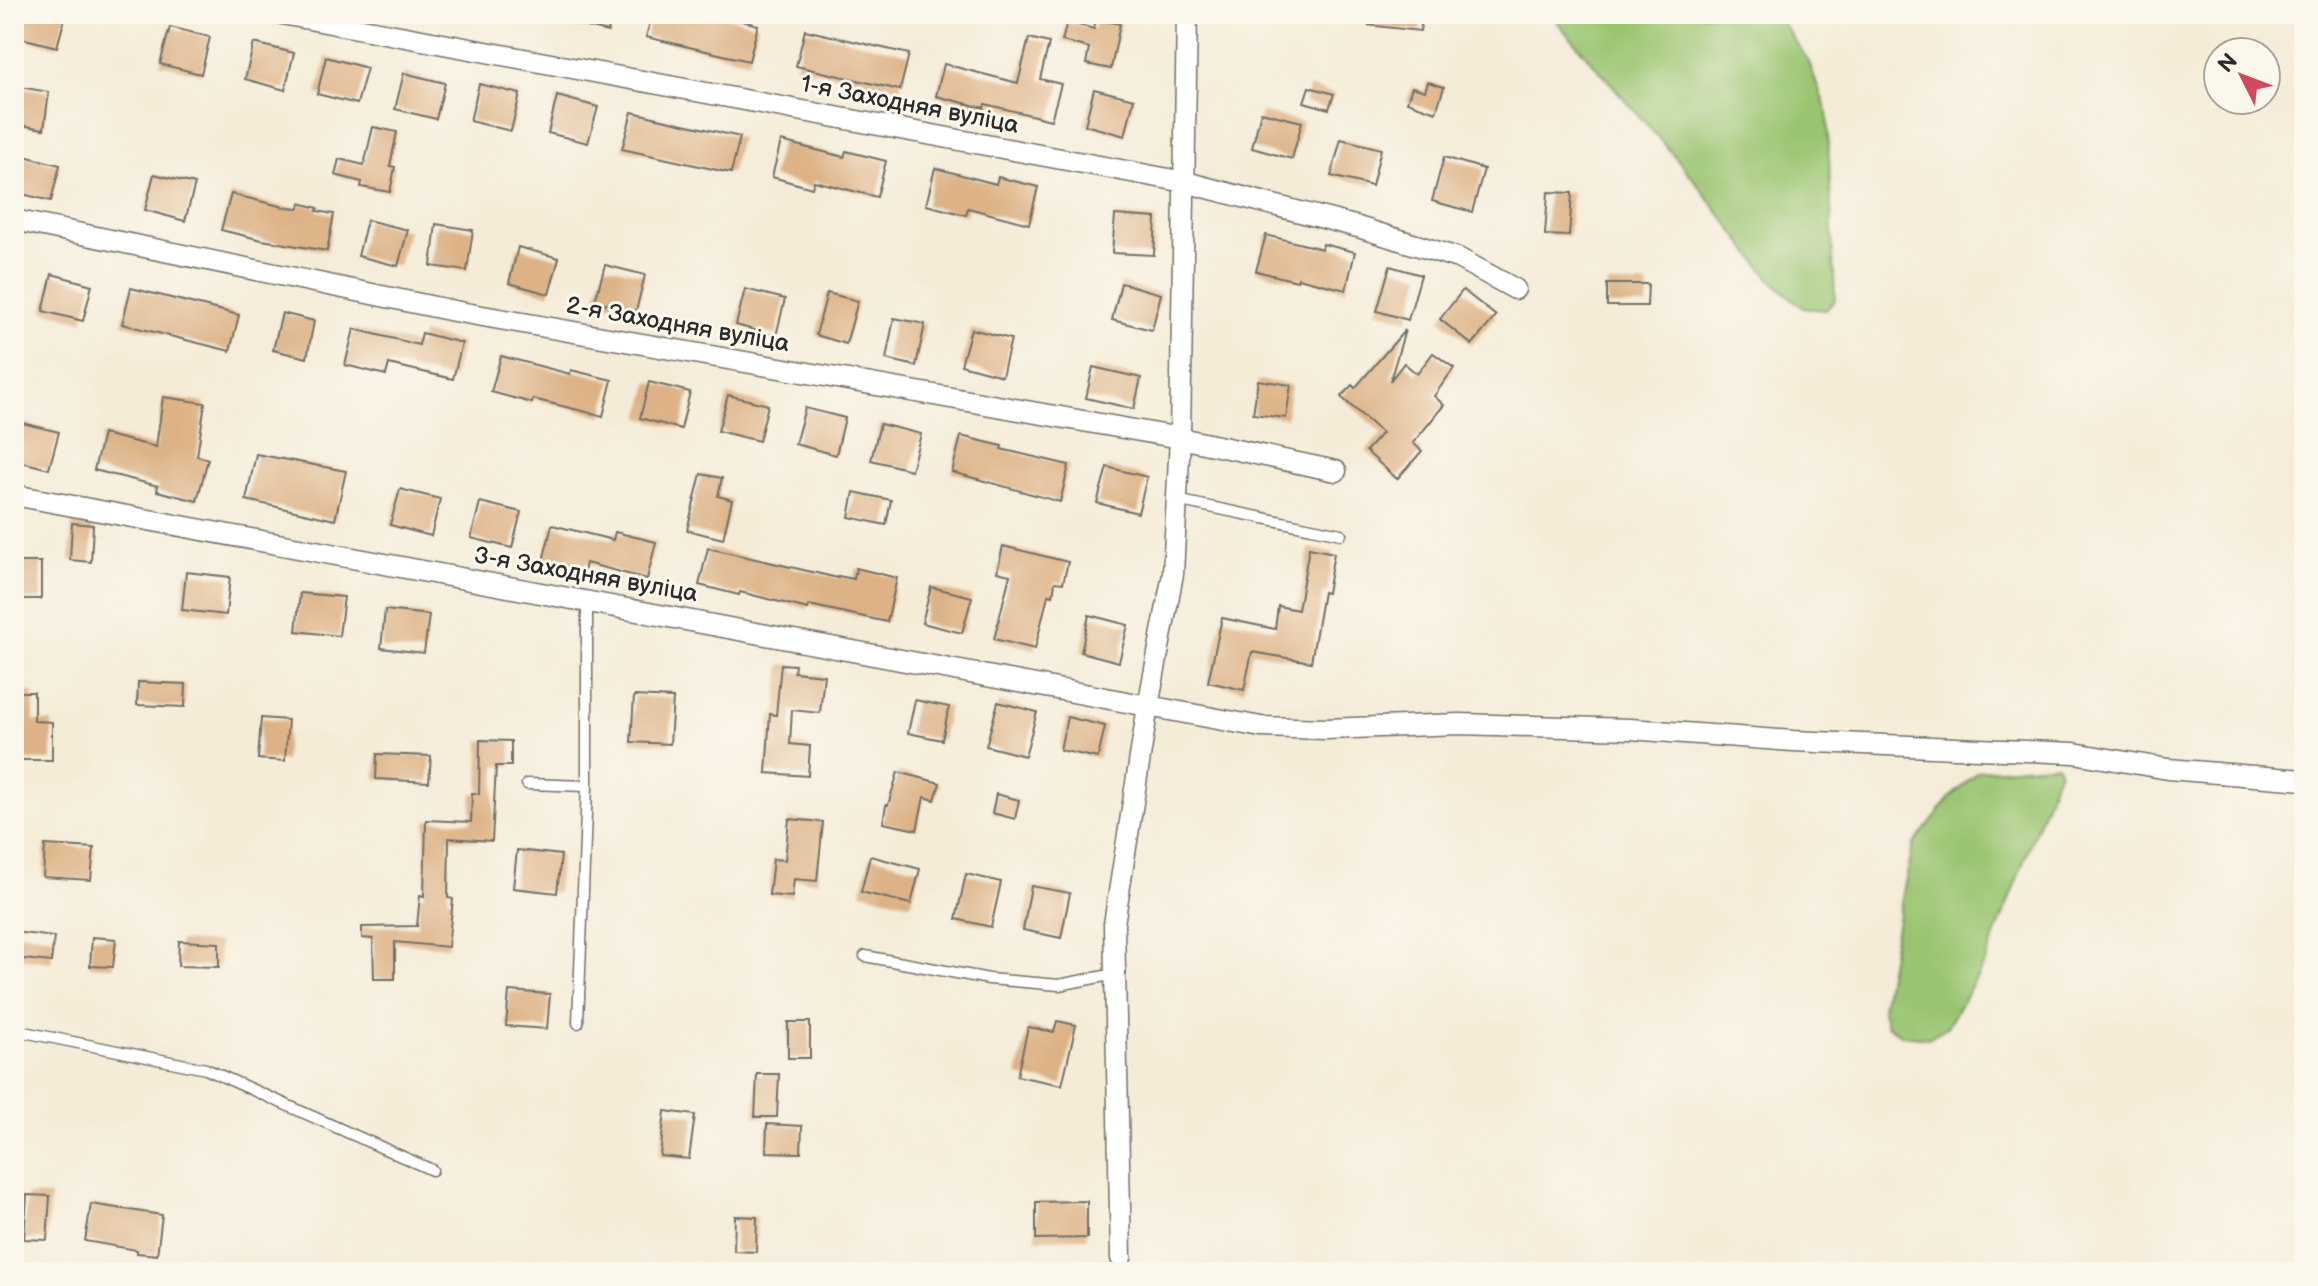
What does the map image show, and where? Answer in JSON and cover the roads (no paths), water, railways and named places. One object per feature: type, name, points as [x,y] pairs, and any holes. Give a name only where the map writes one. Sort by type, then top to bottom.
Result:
[{"type":"street","name":"1-я Заходняя вуліца","points":[[282,14],[1185,182],[1358,227],[1458,258],[1515,289]]},
{"type":"street","points":[[1121,1258],[1114,924],[1148,706],[1173,574],[1180,438],[1187,14]]},
{"type":"street","name":"2-я Заходняя вуліца","points":[[14,220],[454,311],[1180,438],[1336,471]]},
{"type":"street","name":"3-я Заходняя вуліца","points":[[14,495],[1261,727],[1326,729],[1460,724],[1630,729],[1793,741],[2074,753],[2168,769],[2304,780]]},
{"type":"lane","points":[[1176,500],[1341,534]]},
{"type":"lane","points":[[578,1023],[587,786],[587,601]]},
{"type":"lane","points":[[527,784],[587,786]]},
{"type":"lane","points":[[865,956],[989,979],[1059,985],[1115,974]]},
{"type":"lane","points":[[14,1030],[206,1069],[432,1170]]}]
